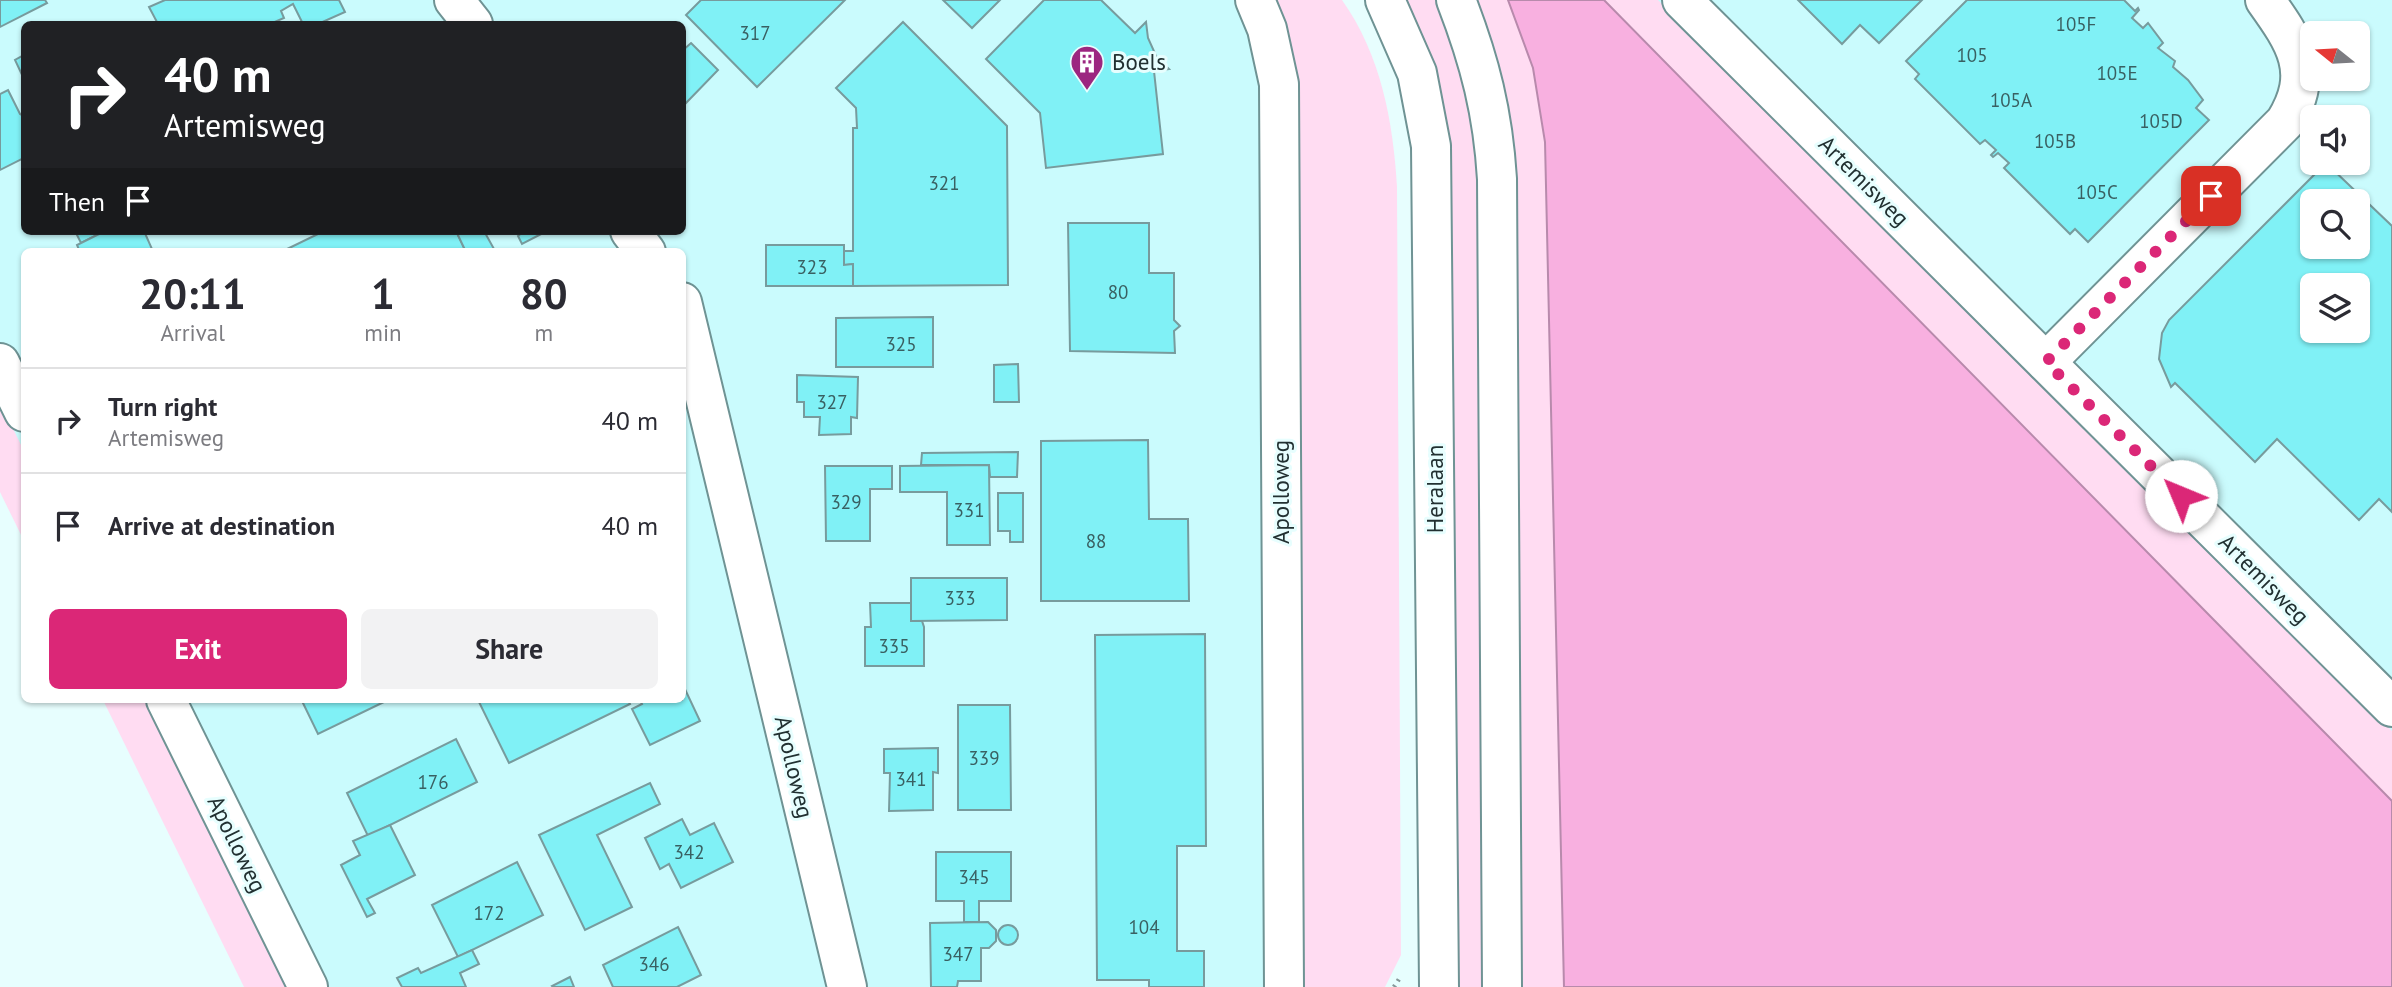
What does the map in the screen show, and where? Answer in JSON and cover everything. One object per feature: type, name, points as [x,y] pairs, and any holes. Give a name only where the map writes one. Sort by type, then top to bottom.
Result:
[{"type":"street","points":[[454,0],[471,21]]},
{"type":"street","name":"Apolloweg","points":[[1255,0],[1268,29],[1279,84],[1284,987]]},
{"type":"street","name":"Heralaan","points":[[1385,0],[1417,73],[1431,146],[1439,987]]},
{"type":"street","points":[[1456,0],[1483,74],[1490,109],[1497,179],[1502,987]]},
{"type":"street","name":"Artemisweg","points":[[1682,0],[2392,707]]},
{"type":"street","points":[[2046,362],[2285,122],[2292,109],[2300,79],[2297,51],[2291,37],[2265,0]]},
{"type":"street","name":"Apolloweg","points":[[686,319],[847,987]]},
{"type":"street","points":[[0,362],[21,406]]},
{"type":"street","name":"Apolloweg","points":[[167,703],[308,987]]},
{"type":"shaded area","points":[[0,0],[1290,0],[1347,987],[278,987],[138,703],[686,703],[686,248],[21,248],[21,466],[0,423]]},
{"type":"shaded area","points":[[1274,0],[1342,0],[1366,43],[1383,89],[1395,162],[1401,955],[1385,987],[1301,987]]},
{"type":"shaded area","points":[[1398,0],[1443,0],[1480,111],[1489,880],[1481,987],[1449,987],[1444,182]]},
{"type":"shaded area","points":[[1468,0],[1508,0],[1533,68],[1545,142],[1564,987],[1511,987],[1507,182]]},
{"type":"shaded area","points":[[1508,0],[1604,0],[2392,801],[2392,987],[1564,987],[1545,142],[1533,68]]},
{"type":"shaded area","points":[[1604,0],[1658,0],[2392,731],[2392,801]]},
{"type":"shaded area","points":[[1646,0],[2392,0],[2392,748]]},
{"type":"shaded area","points":[[0,402],[21,445],[21,535],[0,492]]},
{"type":"shaded area","points":[[104,703],[148,703],[288,987],[244,987]]},
{"type":"building","points":[[0,0],[45,0],[47,3],[0,27]]},
{"type":"building","points":[[165,0],[339,0],[345,12],[325,21],[302,21],[293,4],[281,11],[284,18],[277,21],[156,21],[149,7]]},
{"type":"building","points":[[701,0],[845,0],[757,87],[686,15]]},
{"type":"building","points":[[943,0],[1000,0],[972,28]]},
{"type":"building","name":"Boels","points":[[1044,0],[1101,0],[1135,33],[1146,22],[1148,38],[1157,58],[1169,69],[1154,71],[1163,154],[1046,168],[1040,113],[986,59]]},
{"type":"building","points":[[1798,0],[1922,0],[1879,43],[1860,25],[1842,44]]},
{"type":"building","points":[[1967,0],[2124,0],[2135,11],[2138,8],[2132,18],[2143,28],[2148,23],[2163,43],[2158,48],[2175,61],[2173,67],[2188,80],[2203,100],[2196,108],[2209,120],[2088,242],[2075,229],[2070,234],[2004,168],[2009,163],[1998,153],[1993,157],[1991,155],[1996,150],[1985,140],[1980,144],[1915,79],[1919,74],[1906,61]]},
{"type":"building","points":[[903,22],[1007,126],[1008,285],[853,286],[853,264],[844,265],[844,251],[853,251],[853,128],[857,128],[856,108],[836,88]]},
{"type":"building","points":[[691,43],[718,70],[686,103],[686,47]]},
{"type":"building","points":[[21,57],[21,73],[15,60]]},
{"type":"building","points":[[8,90],[21,114],[21,160],[0,170],[0,94]]},
{"type":"building","points":[[2314,175],[2339,175],[2353,189],[2300,189]]},
{"type":"building","points":[[2300,189],[2300,259],[2370,259],[2370,205],[2392,226],[2392,512],[2379,499],[2359,520],[2277,439],[2255,462],[2175,383],[2171,387],[2159,359],[2162,333],[2169,320]]},
{"type":"building","points":[[1068,223],[1149,223],[1149,273],[1174,273],[1174,320],[1180,326],[1174,331],[1175,353],[1070,351]]},
{"type":"building","points":[[77,235],[97,235],[81,243]]},
{"type":"building","points":[[97,235],[146,235],[152,248],[78,248],[77,245]]},
{"type":"building","points":[[316,235],[458,235],[464,248],[289,248]]},
{"type":"building","points":[[458,235],[486,235],[493,248],[464,248]]},
{"type":"building","points":[[519,235],[539,235],[522,244]]},
{"type":"building","points":[[766,245],[844,245],[844,265],[853,264],[853,286],[766,286]]},
{"type":"building","points":[[933,317],[933,367],[836,367],[836,318]]},
{"type":"building","points":[[1018,364],[1019,402],[994,402],[994,365]]},
{"type":"building","points":[[797,375],[858,377],[857,418],[851,417],[851,434],[819,435],[820,417],[804,417],[804,402],[797,402]]},
{"type":"building","points":[[1148,440],[1149,519],[1188,519],[1189,601],[1041,601],[1041,441]]},
{"type":"building","points":[[1018,452],[1017,477],[990,477],[989,465],[921,465],[922,453]]},
{"type":"building","points":[[989,465],[990,545],[947,545],[947,492],[900,492],[900,466]]},
{"type":"building","points":[[825,466],[892,466],[892,489],[870,489],[870,541],[826,541]]},
{"type":"building","points":[[998,493],[1023,493],[1023,542],[1010,542],[1010,531],[998,531]]},
{"type":"building","points":[[911,578],[1007,578],[1007,620],[911,621]]},
{"type":"building","points":[[870,603],[911,603],[911,621],[922,621],[924,627],[924,666],[865,666],[865,627],[871,627]]},
{"type":"building","points":[[1205,634],[1206,846],[1177,846],[1177,951],[1204,951],[1204,987],[1149,987],[1149,980],[1097,980],[1095,635]]},
{"type":"building","points":[[686,691],[700,721],[650,745],[632,709],[642,704],[686,703]]},
{"type":"building","points":[[303,703],[382,703],[318,734]]},
{"type":"building","points":[[479,703],[630,704],[509,763]]},
{"type":"building","points":[[958,705],[1010,705],[1011,810],[958,810]]},
{"type":"building","points":[[456,739],[477,782],[368,836],[347,793]]},
{"type":"building","points":[[938,748],[938,773],[933,772],[933,810],[889,811],[890,773],[884,773],[884,749]]},
{"type":"building","points":[[650,783],[660,804],[597,835],[632,907],[585,930],[539,835]]},
{"type":"building","points":[[682,819],[690,835],[714,823],[733,862],[681,888],[669,864],[660,869],[645,838]]},
{"type":"building","points":[[390,825],[415,875],[367,899],[375,913],[367,917],[341,865],[360,855],[353,841]]},
{"type":"building","points":[[936,852],[1011,852],[1011,901],[979,901],[979,922],[964,922],[964,901],[936,901]]},
{"type":"building","points":[[517,862],[543,915],[458,957],[432,905]]},
{"type":"building","points":[[988,922],[996,930],[996,941],[989,948],[981,948],[981,981],[958,981],[957,987],[931,987],[930,923]]},
{"type":"building","points":[[1008,925],[1015,928],[1018,935],[1015,942],[1008,945],[1001,942],[998,935],[1001,928]]},
{"type":"building","points":[[678,927],[701,975],[677,987],[613,987],[603,965]]},
{"type":"building","points":[[472,950],[479,964],[460,973],[466,987],[402,987],[397,978],[418,968],[421,973]]},
{"type":"building","points":[[570,977],[574,987],[552,986]]},
{"type":"place","name":"Boels","points":[[1087,92]]},
{"type":"route","points":[[2181,496],[2046,362],[2211,196]]}]
